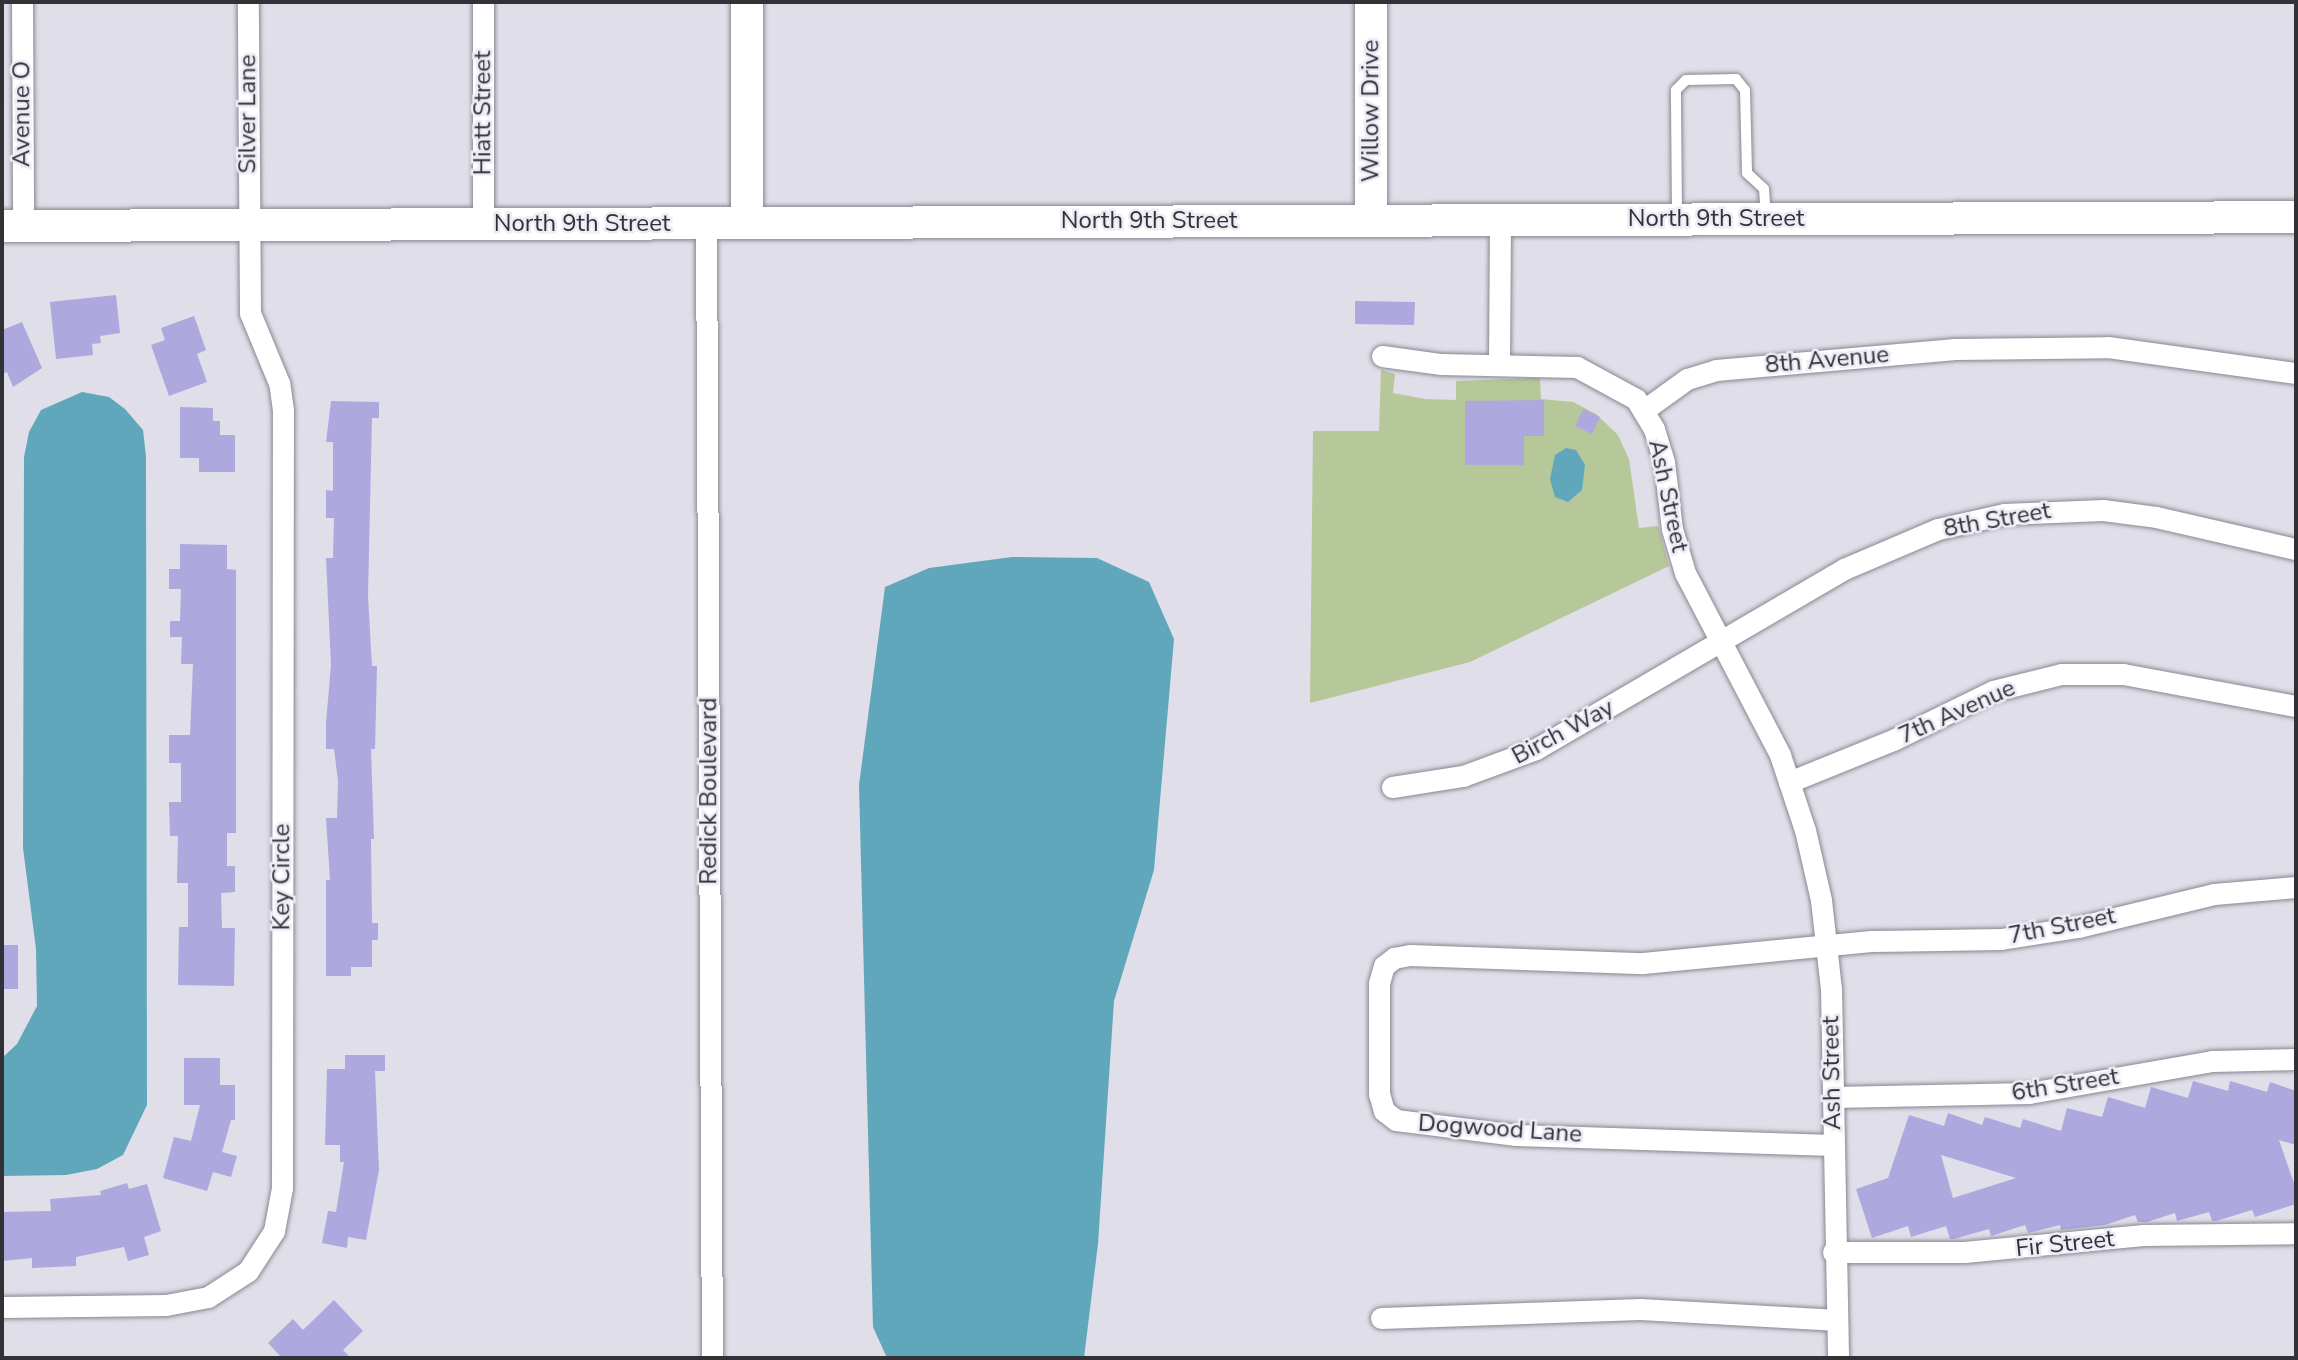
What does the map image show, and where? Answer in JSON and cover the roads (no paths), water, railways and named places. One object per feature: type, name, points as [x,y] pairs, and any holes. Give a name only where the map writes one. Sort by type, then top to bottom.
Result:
[{"type":"street","name":"Avenue O","points":[[12,225],[22,2]]},
{"type":"street","name":"Silver Lane","points":[[248,2],[248,225]]},
{"type":"street","name":"Hiatt Street","points":[[483,2],[483,224]]},
{"type":"street","points":[[747,2],[747,223]]},
{"type":"street","name":"Willow Drive","points":[[1371,2],[1371,220]]},
{"type":"street","name":"North 9th Street","points":[[12,225],[2296,217]]},
{"type":"street","points":[[1499,364],[1500,219]]},
{"type":"street","name":"Redick Boulevard","points":[[706,223],[712,1358]]},
{"type":"street","name":"Key Circle","points":[[2,1307],[166,1305],[208,1297],[248,1271],[274,1231],[282,1188],[283,410],[279,383],[250,313],[248,225]]},
{"type":"street","name":"8th Avenue","points":[[1644,410],[1687,379],[1716,370],[1955,349],[2108,347],[2296,373]]},
{"type":"street","points":[[1382,356],[1441,364],[1577,368],[1617,386],[1644,410]]},
{"type":"street","name":"Ash Street","points":[[1644,410],[1661,447],[1672,529],[1685,573],[1758,708],[1789,782],[1818,888],[1826,945],[1833,1097],[1834,1320],[1838,1358]]},
{"type":"street","name":"8th Street","points":[[1721,642],[1876,552],[1938,529],[2004,514],[2059,509],[2131,513],[2296,549]]},
{"type":"street","name":"Birch Way","points":[[1392,787],[1463,776],[1509,762],[1721,642]]},
{"type":"street","name":"7th Avenue","points":[[1789,782],[1893,740],[1993,691],[2041,677],[2123,674],[2296,706]]},
{"type":"street","name":"7th Street","points":[[1826,945],[2001,939],[2078,927],[2214,894],[2296,887]]},
{"type":"street","name":"Dogwood Lane","points":[[1826,945],[1643,963],[1394,958],[1384,966],[1379,984],[1379,1094],[1384,1111],[1396,1120],[1435,1127],[1516,1135],[1833,1145]]},
{"type":"street","name":"6th Street","points":[[1833,1097],[2029,1093],[2190,1063],[2296,1059]]},
{"type":"street","name":"Fir Street","points":[[1833,1252],[1964,1252],[2143,1235],[2296,1233]]},
{"type":"street","points":[[1381,1318],[1640,1309],[1834,1320]]},
{"type":"lane","points":[[1677,219],[1676,90],[1686,80],[1724,79],[1736,79],[1745,90],[1747,173],[1764,189],[1767,219]]},
{"type":"water","points":[[82,392],[109,397],[125,409],[143,430],[146,456],[147,1105],[123,1155],[97,1169],[66,1175],[2,1176],[2,1058],[17,1044],[37,1006],[36,949],[23,848],[24,457],[29,432],[41,410]]},
{"type":"water","points":[[1566,448],[1576,450],[1585,465],[1582,490],[1568,502],[1555,497],[1550,479],[1555,455]]},
{"type":"water","points":[[1012,557],[1097,558],[1149,582],[1174,639],[1154,870],[1114,1001],[1098,1244],[1084,1358],[887,1358],[873,1327],[859,785],[885,587],[929,568]]}]
